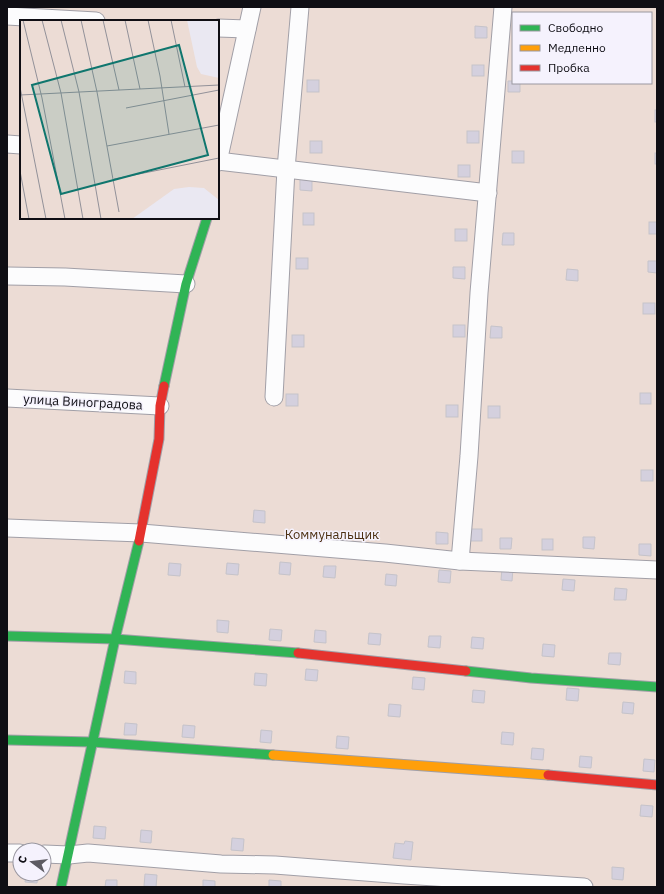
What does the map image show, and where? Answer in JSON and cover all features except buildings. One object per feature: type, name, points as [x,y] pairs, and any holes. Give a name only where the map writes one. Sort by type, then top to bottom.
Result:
[{"type":"street","points":[[219,157],[252,7]]},
{"type":"street","points":[[274,397],[286,169],[300,7]]},
{"type":"street","points":[[460,561],[469,456],[479,293],[502,7]]},
{"type":"street","points":[[7,16],[78,20]]},
{"type":"street","points":[[219,28],[247,29]]},
{"type":"street","points":[[7,144],[20,145]]},
{"type":"street","points":[[219,162],[488,193]]},
{"type":"street","points":[[61,887],[115,639],[141,533],[159,439],[160,406],[186,284],[207,219]]},
{"type":"street","points":[[7,276],[65,277],[186,284]]},
{"type":"street","name":"улица Виноградова","points":[[7,398],[160,406]]},
{"type":"street","points":[[7,528],[141,533],[385,553],[460,561],[657,570]]},
{"type":"street","points":[[7,636],[115,639],[317,654],[531,678],[657,687]]},
{"type":"street","points":[[7,740],[92,742],[579,777],[657,785]]},
{"type":"street","points":[[52,854],[88,853],[221,864],[275,865],[584,887]]},
{"type":"green space","name":"Коммунальщик","points":[[7,7],[657,7],[657,887],[7,887]]},
{"type":"traffic: fast","points":[[164,386],[186,284],[207,219]]},
{"type":"traffic: fast","points":[[61,887],[115,639],[139,541]]},
{"type":"traffic: fast","points":[[7,636],[115,639],[298,653]]},
{"type":"traffic: fast","points":[[466,671],[531,678],[657,687]]},
{"type":"traffic: fast","points":[[7,740],[92,742],[273,755]]},
{"type":"traffic: slow","points":[[273,755],[548,775]]},
{"type":"traffic: jam","points":[[139,541],[159,439],[160,406],[164,386]]},
{"type":"traffic: jam","points":[[298,653],[466,671]]},
{"type":"traffic: jam","points":[[548,775],[657,785]]}]
